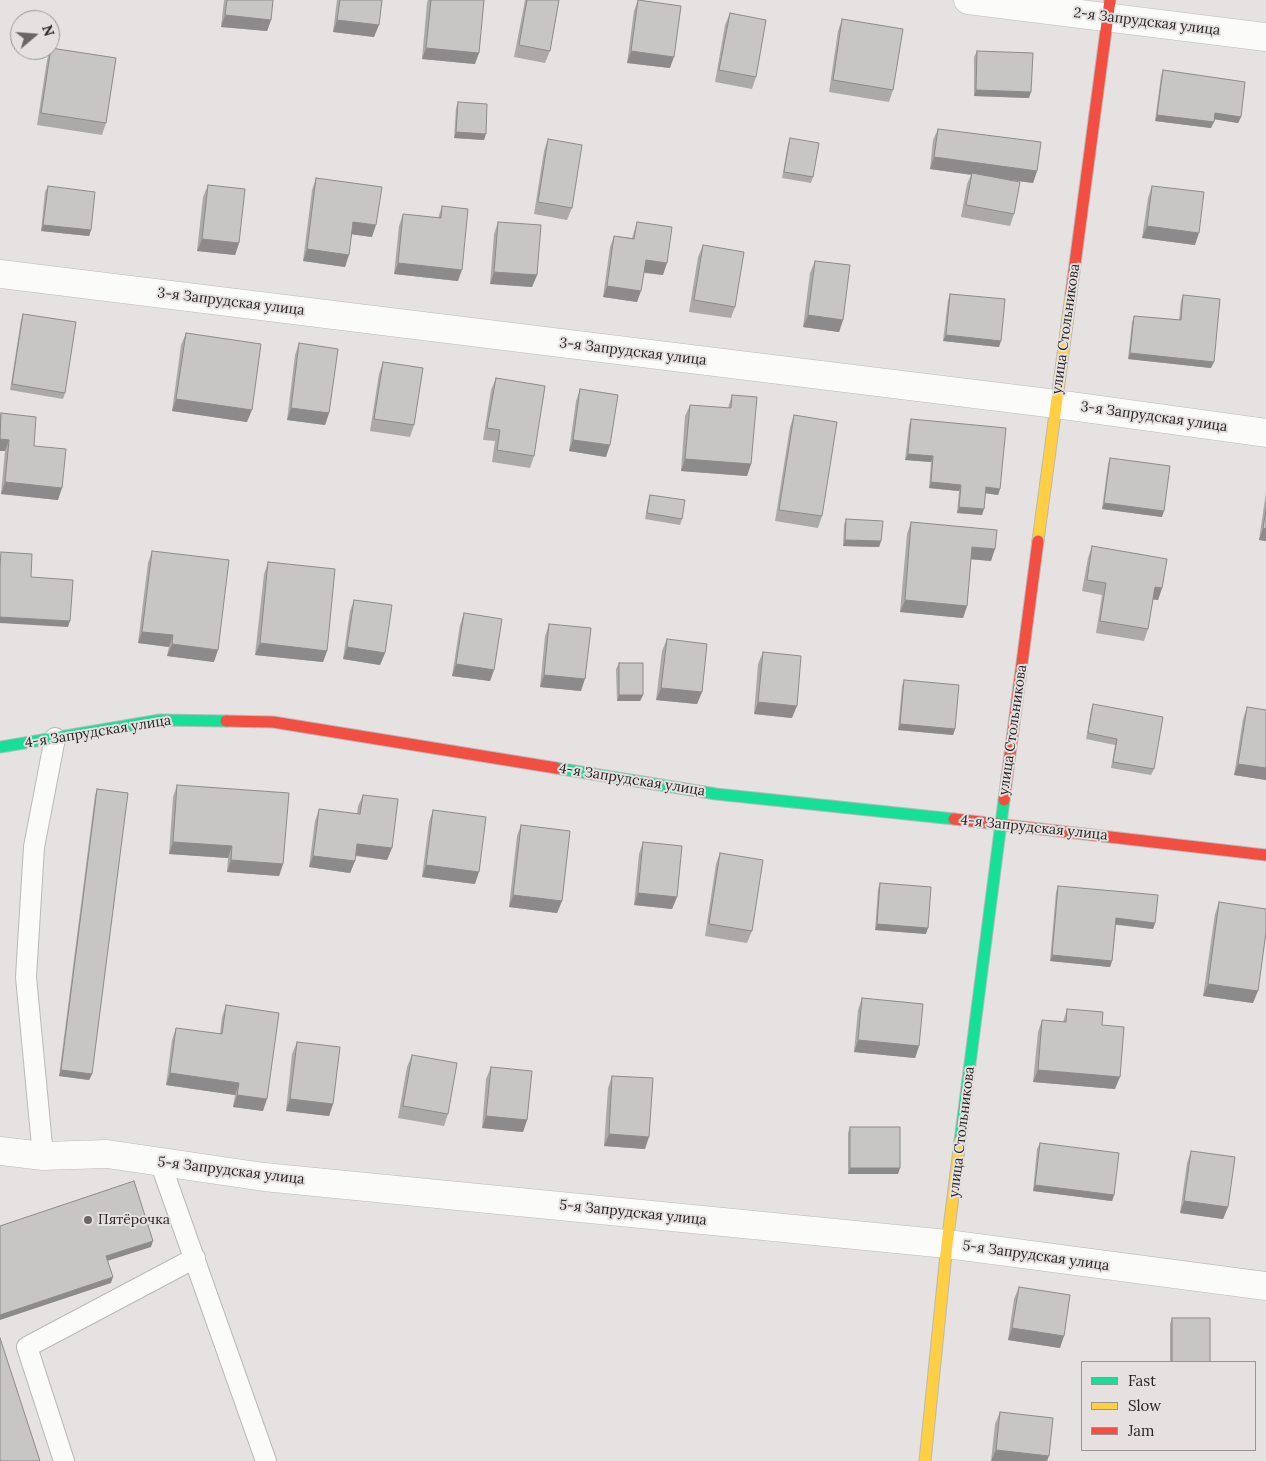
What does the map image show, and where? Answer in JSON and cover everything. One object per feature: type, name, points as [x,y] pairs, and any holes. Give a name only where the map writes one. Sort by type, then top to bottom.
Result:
[{"type":"street","name":"2-я Запрудская улица","points":[[968,0],[1109,9],[1266,37]]},
{"type":"street","name":"улица Стольникова","points":[[925,1461],[947,1244],[1000,824],[1109,9]]},
{"type":"street","name":"3-я Запрудская улица","points":[[0,274],[1056,404],[1266,433]]},
{"type":"street","name":"4-я Запрудская улица","points":[[0,747],[160,720],[272,722],[716,794],[1266,855]]},
{"type":"street","name":"5-я Запрудская улица","points":[[0,1151],[43,1156],[107,1154],[264,1176],[947,1244],[1266,1286]]},
{"type":"lane","points":[[43,1156],[26,977],[34,847],[55,738]]},
{"type":"lane","points":[[160,1162],[266,1461]]},
{"type":"lane","points":[[64,1461],[27,1348],[195,1258]]},
{"type":"building","points":[[227,0],[273,0],[271,20],[225,15]]},
{"type":"building","points":[[340,0],[382,0],[379,25],[337,20]]},
{"type":"building","points":[[431,0],[484,0],[479,53],[426,48]]},
{"type":"building","points":[[527,0],[559,0],[550,51],[519,45]]},
{"type":"building","points":[[638,0],[681,6],[674,57],[631,51]]},
{"type":"building","points":[[730,13],[766,20],[756,77],[719,70]]},
{"type":"building","points":[[842,19],[903,29],[893,90],[833,80]]},
{"type":"building","points":[[60,49],[116,58],[106,123],[41,113],[49,60],[60,60]]},
{"type":"building","points":[[977,51],[1033,53],[1031,92],[976,90]]},
{"type":"building","points":[[1163,70],[1245,82],[1241,117],[1215,113],[1214,122],[1157,115]]},
{"type":"building","points":[[458,102],[487,104],[486,134],[456,132]]},
{"type":"building","points":[[938,129],[1041,142],[1037,171],[934,157]]},
{"type":"building","points":[[790,138],[819,143],[813,177],[784,172]]},
{"type":"building","points":[[548,139],[582,145],[572,208],[538,202]]},
{"type":"building","points":[[972,173],[1020,182],[1014,214],[966,205]]},
{"type":"building","points":[[316,178],[382,187],[376,225],[353,222],[349,255],[307,249]]},
{"type":"building","points":[[208,185],[245,189],[239,243],[202,239]]},
{"type":"building","points":[[48,186],[95,192],[91,230],[43,225]]},
{"type":"building","points":[[1152,186],[1204,192],[1199,233],[1147,226]]},
{"type":"building","points":[[442,206],[468,209],[462,270],[398,263],[403,214],[441,218]]},
{"type":"building","points":[[498,222],[541,225],[537,275],[494,272]]},
{"type":"building","points":[[637,222],[672,227],[667,263],[646,260],[641,291],[607,286],[614,236],[634,239]]},
{"type":"building","points":[[703,245],[744,252],[735,307],[694,300]]},
{"type":"building","points":[[815,261],[850,265],[843,320],[808,315]]},
{"type":"building","points":[[950,294],[1005,299],[1001,341],[946,335]]},
{"type":"building","points":[[1183,295],[1220,299],[1214,362],[1130,353],[1134,316],[1181,320]]},
{"type":"building","points":[[23,314],[76,322],[65,393],[12,384]]},
{"type":"building","points":[[186,333],[261,344],[252,410],[176,399]]},
{"type":"building","points":[[299,343],[338,349],[329,413],[291,408]]},
{"type":"building","points":[[383,362],[423,368],[414,425],[374,419]]},
{"type":"building","points":[[496,378],[545,386],[534,456],[497,450],[500,430],[487,428]]},
{"type":"building","points":[[580,389],[618,395],[610,445],[573,440]]},
{"type":"building","points":[[732,395],[757,397],[751,464],[685,459],[690,405],[731,408]]},
{"type":"building","points":[[1,413],[36,417],[34,446],[66,449],[62,488],[5,482],[9,440],[0,439]]},
{"type":"building","points":[[794,415],[837,422],[822,516],[779,510]]},
{"type":"building","points":[[911,419],[1006,428],[1000,489],[986,487],[984,509],[959,507],[961,485],[931,482],[933,456],[908,454]]},
{"type":"building","points":[[1110,458],[1170,466],[1164,511],[1104,503]]},
{"type":"building","points":[[650,495],[685,500],[682,519],[647,513]]},
{"type":"building","points":[[1266,509],[1266,529],[1263,528]]},
{"type":"building","points":[[846,519],[883,521],[881,541],[845,540]]},
{"type":"building","points":[[911,522],[997,530],[995,549],[972,547],[967,606],[905,600]]},
{"type":"building","points":[[1092,546],[1167,559],[1162,588],[1155,587],[1148,629],[1100,621],[1106,583],[1087,580]]},
{"type":"building","points":[[152,551],[229,560],[218,650],[172,644],[173,635],[142,632]]},
{"type":"building","points":[[1,552],[32,554],[31,577],[73,580],[70,621],[0,617]]},
{"type":"building","points":[[268,562],[335,569],[327,651],[260,643]]},
{"type":"building","points":[[354,600],[392,605],[385,653],[347,647]]},
{"type":"building","points":[[464,613],[502,619],[494,670],[456,664]]},
{"type":"building","points":[[549,624],[591,628],[585,679],[544,675]]},
{"type":"building","points":[[667,639],[707,644],[702,692],[661,688]]},
{"type":"building","points":[[763,652],[801,656],[797,706],[758,702]]},
{"type":"building","points":[[619,663],[643,663],[643,695],[619,695]]},
{"type":"building","points":[[904,680],[959,685],[955,729],[900,724]]},
{"type":"building","points":[[1093,704],[1163,717],[1154,769],[1113,762],[1117,739],[1088,733]]},
{"type":"building","points":[[1247,707],[1266,710],[1266,768],[1238,764]]},
{"type":"building","points":[[177,785],[289,793],[283,864],[231,860],[232,846],[173,842]]},
{"type":"building","points":[[97,789],[128,793],[92,1074],[61,1070]]},
{"type":"building","points":[[363,795],[398,799],[392,848],[357,844],[355,861],[313,856],[319,809],[360,814]]},
{"type":"building","points":[[433,810],[486,817],[479,872],[426,865]]},
{"type":"building","points":[[521,825],[570,831],[562,901],[513,895]]},
{"type":"building","points":[[643,842],[682,846],[677,897],[638,893]]},
{"type":"building","points":[[720,853],[763,860],[752,931],[709,924]]},
{"type":"building","points":[[880,883],[931,887],[928,928],[877,924]]},
{"type":"building","points":[[1058,886],[1158,895],[1155,923],[1116,918],[1112,961],[1052,955]]},
{"type":"building","points":[[1219,902],[1266,909],[1266,932],[1258,991],[1208,984]]},
{"type":"building","points":[[862,998],[923,1004],[919,1046],[858,1040]]},
{"type":"building","points":[[226,1005],[279,1013],[267,1099],[237,1095],[239,1083],[170,1073],[176,1028],[222,1034]]},
{"type":"building","points":[[1067,1009],[1103,1012],[1102,1025],[1124,1027],[1120,1077],[1038,1070],[1042,1020],[1066,1022]]},
{"type":"building","points":[[297,1042],[340,1047],[333,1104],[290,1099]]},
{"type":"building","points":[[412,1055],[457,1063],[448,1114],[403,1106]]},
{"type":"building","points":[[491,1067],[532,1071],[527,1120],[486,1116]]},
{"type":"building","points":[[612,1076],[653,1078],[649,1137],[609,1134]]},
{"type":"building","points":[[850,1127],[900,1127],[900,1168],[850,1168]]},
{"type":"building","points":[[1040,1143],[1119,1153],[1114,1195],[1035,1185]]},
{"type":"building","points":[[1191,1151],[1235,1157],[1228,1207],[1184,1201]]},
{"type":"building","points":[[134,1181],[153,1241],[106,1256],[113,1277],[0,1315],[0,1226]]},
{"type":"building","points":[[1019,1287],[1070,1295],[1064,1336],[1012,1328]]},
{"type":"building","points":[[1172,1318],[1210,1318],[1210,1361],[1172,1361]]},
{"type":"building","points":[[0,1338],[40,1461],[0,1461]]},
{"type":"building","points":[[1000,1412],[1053,1418],[1049,1456],[996,1450]]},
{"type":"traffic: fast","points":[[0,747],[160,720],[226,721]]},
{"type":"traffic: fast","points":[[556,768],[716,794],[954,819]]},
{"type":"traffic: fast","points":[[960,1141],[1004,800]]},
{"type":"traffic: slow","points":[[1038,541],[1071,294]]},
{"type":"traffic: slow","points":[[925,1461],[947,1244],[960,1141]]},
{"type":"traffic: jam","points":[[1071,294],[1110,0]]},
{"type":"traffic: jam","points":[[1004,800],[1038,541]]},
{"type":"traffic: jam","points":[[226,721],[273,722],[556,768]]},
{"type":"traffic: jam","points":[[954,819],[1266,855]]},
{"type":"place","name":"Пятёрочка","points":[[88,1220]]}]
